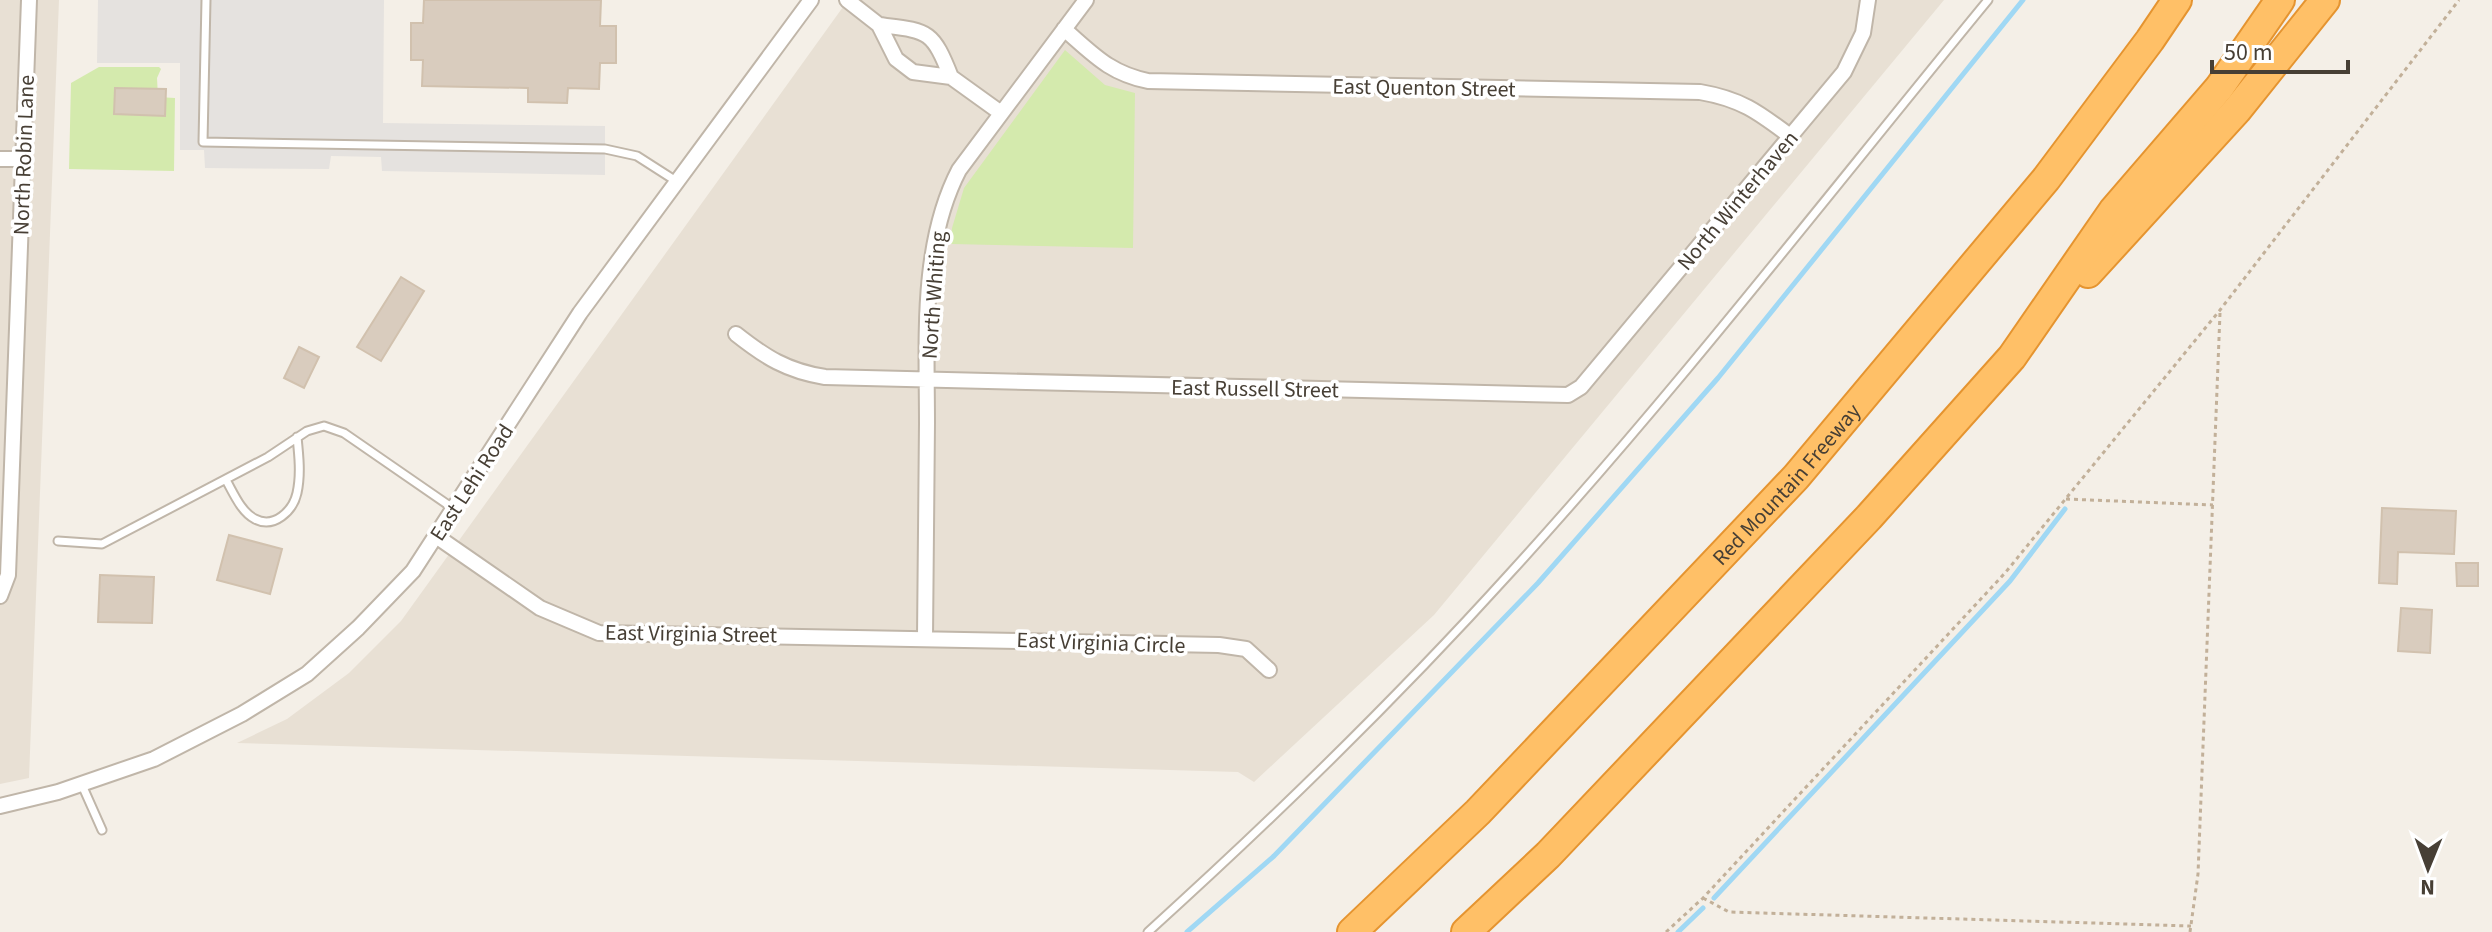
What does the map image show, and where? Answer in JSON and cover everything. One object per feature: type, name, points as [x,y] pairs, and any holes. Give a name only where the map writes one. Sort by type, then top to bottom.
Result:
[{"type":"highway","name":"Red Mountain Freeway","points":[[1352,932],[1478,812],[1796,477],[2046,179],[2177,0]]},
{"type":"highway","points":[[2012,357],[2113,211],[2219,88],[2280,0]]},
{"type":"highway","points":[[1466,932],[1548,855],[1848,540],[2237,110],[2325,0]]},
{"type":"street","name":"North Robin Lane","points":[[0,596],[8,575],[7,382],[23,159],[29,0]]},
{"type":"street","name":"East Lehi Road","points":[[0,806],[58,792],[154,759],[242,714],[307,674],[358,628],[413,571],[580,313],[811,0]]},
{"type":"street","points":[[847,0],[879,25],[896,59],[913,72],[951,77],[1001,113]]},
{"type":"street","name":"North Whiting","points":[[925,638],[927,380],[931,256],[937,223],[946,195],[959,170],[1086,0]]},
{"type":"street","name":"North Winterhaven","points":[[1581,387],[1844,72],[1863,33],[1868,0]]},
{"type":"street","points":[[879,25],[921,30],[938,45],[951,77]]},
{"type":"street","name":"East Quenton Street","points":[[1064,29],[1109,68],[1124,76],[1148,81],[1700,92],[1727,96],[1753,109],[1790,136]]},
{"type":"street","points":[[0,159],[23,159]]},
{"type":"street","name":"East Russell Street","points":[[736,334],[767,359],[802,374],[825,377],[1546,396],[1568,395],[1581,387]]},
{"type":"street","name":"East Virginia Street","points":[[436,536],[540,608],[599,633],[925,638]]},
{"type":"street","name":"East Virginia Circle","points":[[925,638],[1219,645],[1246,649],[1269,670]]},
{"type":"lane","points":[[206,0],[203,142],[605,149],[637,156],[676,181]]},
{"type":"lane","points":[[1148,932],[1309,781],[1511,573],[1786,250],[1988,0]]},
{"type":"lane","points":[[58,541],[102,544],[268,457],[297,437],[324,426],[344,433],[454,509]]},
{"type":"lane","points":[[226,480],[240,504],[256,520],[282,518],[296,497],[300,477],[297,437]]},
{"type":"lane","points":[[81,783],[102,830]]},
{"type":"path","points":[[1666,932],[1703,898],[2005,573],[2220,310],[2459,0]]},
{"type":"path","points":[[2190,932],[2198,874],[2220,310]]},
{"type":"path","points":[[2066,499],[2213,505]]},
{"type":"path","points":[[1703,898],[1729,912],[2191,926]]},
{"type":"shaded area","points":[[0,0],[59,0],[29,778],[0,784]]},
{"type":"shaded area","points":[[98,0],[384,0],[383,123],[605,126],[605,175],[382,171],[381,157],[331,156],[329,169],[205,168],[204,150],[180,150],[180,63],[97,63]]},
{"type":"shaded area","points":[[848,0],[1944,0],[1434,615],[1254,782],[1238,772],[237,743],[287,719],[349,673],[401,621]]},
{"type":"green space","points":[[1065,50],[1105,85],[1135,93],[1133,248],[951,244],[952,228],[964,188]]},
{"type":"green space","points":[[99,67],[161,69],[157,78],[158,97],[175,98],[174,171],[69,169],[71,83]]},
{"type":"building","points":[[424,0],[601,0],[600,26],[616,26],[616,63],[600,63],[599,89],[568,88],[567,103],[528,102],[528,88],[422,86],[423,60],[411,60],[411,23],[423,23]]},
{"type":"building","points":[[115,88],[166,89],[165,116],[114,114]]},
{"type":"building","points":[[401,277],[424,291],[381,361],[357,347]]},
{"type":"building","points":[[299,347],[319,357],[304,388],[284,378]]},
{"type":"building","points":[[2382,508],[2456,511],[2454,554],[2398,552],[2397,584],[2379,583]]},
{"type":"building","points":[[229,535],[282,549],[270,594],[217,580]]},
{"type":"building","points":[[2456,563],[2478,563],[2478,586],[2457,586]]},
{"type":"building","points":[[100,575],[154,577],[152,623],[98,622]]},
{"type":"building","points":[[2401,608],[2432,610],[2430,653],[2398,651]]},
{"type":"waterway","points":[[1187,932],[1274,856],[1538,583],[1718,378],[2023,0]]},
{"type":"waterway","points":[[1714,898],[2010,581],[2065,509]]},
{"type":"waterway","points":[[1678,932],[1703,908]]}]
